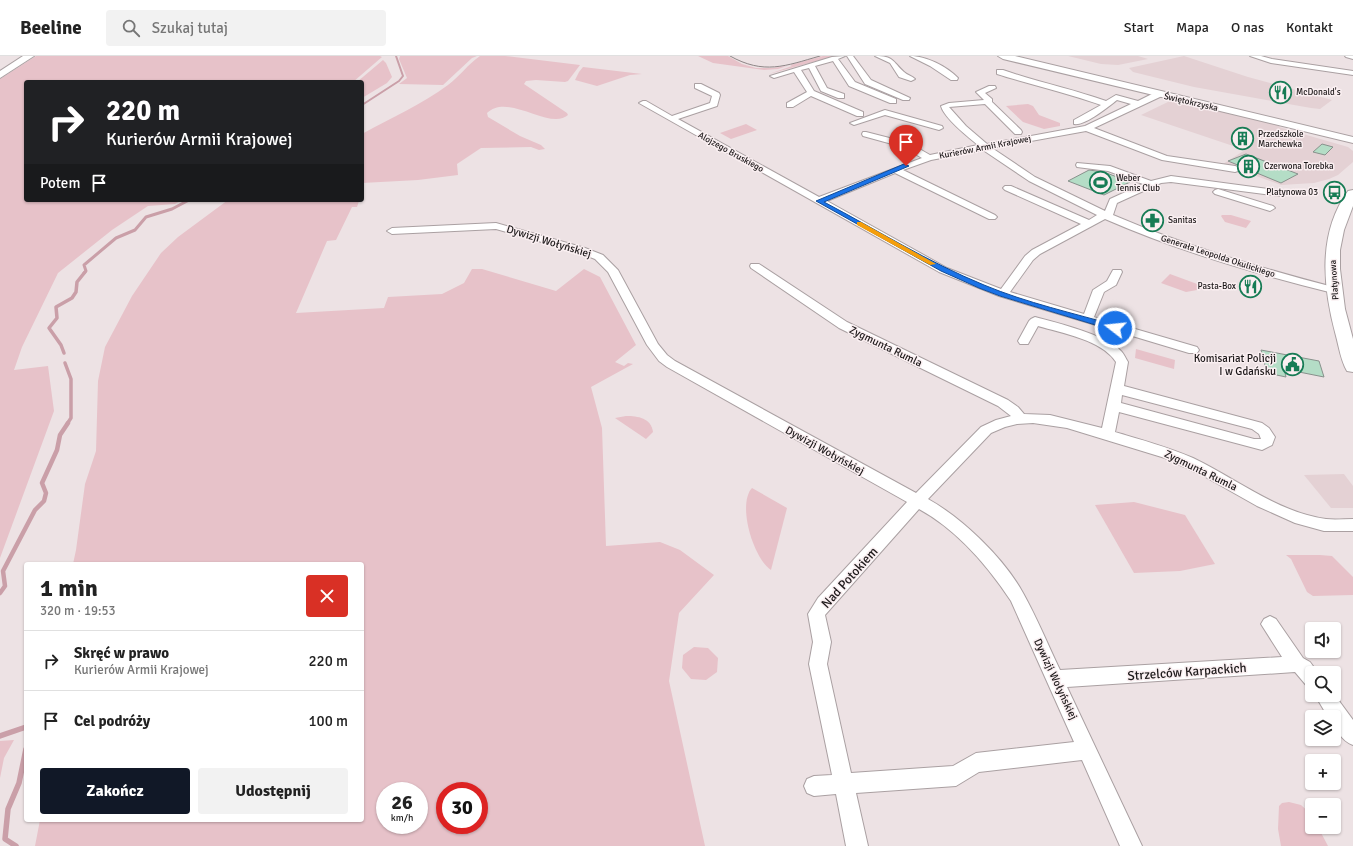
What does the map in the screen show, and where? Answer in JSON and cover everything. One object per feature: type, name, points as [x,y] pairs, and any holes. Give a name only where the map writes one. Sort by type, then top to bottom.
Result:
[{"type":"main road","points":[[0,75],[28,56]]},
{"type":"main road","name":"Świętokrzyska","points":[[1002,56],[1353,141]]},
{"type":"main road","name":"Świętokrzyska","points":[[1016,56],[1043,66]]},
{"type":"main road","name":"Platynowa","points":[[1353,194],[1339,222],[1334,236],[1332,259],[1333,290],[1337,314],[1353,368]]},
{"type":"street","points":[[774,76],[842,56]]},
{"type":"street","points":[[850,56],[868,82],[906,98]]},
{"type":"street","points":[[878,56],[892,62],[902,76],[911,79]]},
{"type":"street","points":[[913,56],[933,64],[954,78]]},
{"type":"street","points":[[1253,56],[1353,73]]},
{"type":"street","points":[[1298,56],[1300,65]]},
{"type":"street","points":[[1348,56],[1353,57]]},
{"type":"street","points":[[834,58],[852,84],[893,101]]},
{"type":"street","points":[[811,65],[824,89],[852,101]]},
{"type":"street","points":[[796,69],[811,93],[860,114]]},
{"type":"street","points":[[1000,72],[1043,86],[1066,90],[1107,104]]},
{"type":"street","points":[[672,119],[714,104],[716,95],[698,86]]},
{"type":"street","points":[[992,88],[980,92],[989,101],[987,102],[1018,132]]},
{"type":"street","points":[[790,105],[811,93]]},
{"type":"street","name":"Kurierów Armii Krajowej","points":[[820,201],[894,170],[929,158],[984,146],[1087,128],[1159,94]]},
{"type":"street","points":[[1077,122],[1099,110],[1116,97],[1139,104]]},
{"type":"street","name":"Generała Leopolda Okulickiego","points":[[987,102],[945,106],[945,108],[958,124],[984,146],[1018,170],[1043,185],[1105,216],[1182,246],[1333,290]]},
{"type":"street","name":"Alojzego Bruskiego","points":[[643,103],[943,270],[1003,294],[1193,350]]},
{"type":"street","points":[[854,123],[883,112],[939,128]]},
{"type":"street","points":[[893,116],[882,120],[866,134],[910,147],[929,158]]},
{"type":"street","points":[[1087,128],[1165,158],[1211,164],[1235,169]]},
{"type":"street","points":[[1165,158],[1166,168]]},
{"type":"street","points":[[1080,165],[1110,169],[1151,184]]},
{"type":"street","points":[[894,170],[992,216]]},
{"type":"street","points":[[1003,294],[1029,258],[1036,252],[1105,216],[1110,212],[1113,202],[1151,184],[1167,179],[1280,193]]},
{"type":"street","points":[[1186,182],[1270,208]]},
{"type":"street","points":[[1008,188],[1090,224]]},
{"type":"street","name":"Dywizji Wołyńskiej","points":[[392,231],[496,226],[581,250],[599,257],[613,270],[653,344],[671,364],[917,500],[936,511],[958,529],[982,551],[1002,575],[1017,597],[1056,679],[1131,846]]},
{"type":"street","name":"Zygmunta Rumla","points":[[755,266],[839,323],[1003,404],[1013,410],[1021,419]]},
{"type":"street","points":[[1087,320],[1099,290],[1112,283],[1117,272]]},
{"type":"street","points":[[1024,341],[1035,321],[1104,343],[1115,351],[1122,362],[1108,435]]},
{"type":"street","points":[[1114,406],[1254,444],[1262,445],[1268,442],[1268,437],[1264,431],[1257,426],[1117,389]]},
{"type":"street","name":"Zygmunta Rumla","points":[[917,500],[986,430],[993,425],[1021,419],[1053,421],[1108,435],[1170,454],[1292,516],[1322,525],[1353,525]]},
{"type":"street","name":"Nad Potokiem","points":[[857,846],[818,664],[822,642],[816,614],[917,500]]},
{"type":"street","points":[[1270,624],[1297,664],[1305,669]]},
{"type":"street","name":"Strzelców Karpackich","points":[[1056,679],[1297,664]]},
{"type":"street","points":[[1329,702],[1353,736]]},
{"type":"street","points":[[814,786],[956,776],[976,763],[1088,750]]},
{"type":"shaded area","points":[[36,56],[382,57],[355,80],[24,80],[24,202],[178,202],[175,204],[148,206],[112,230],[58,273],[22,347],[14,370],[48,366],[54,411],[0,558],[0,79]]},
{"type":"shaded area","points":[[400,56],[477,56],[472,58],[443,85],[399,84],[407,78],[399,59]]},
{"type":"shaded area","points":[[480,56],[505,56],[580,65],[568,81],[536,80],[526,81],[524,84],[568,115],[560,119],[551,118],[506,107],[496,108],[487,113],[488,117],[520,136],[541,145],[545,149],[539,150],[531,147],[481,148],[457,164],[458,175],[418,180],[364,183],[364,133],[417,105],[438,92]]},
{"type":"shaded area","points":[[698,56],[728,56],[742,64],[756,68],[787,66],[778,69],[764,70],[713,63]]},
{"type":"shaded area","points":[[823,56],[835,56],[769,74],[792,66],[790,65]]},
{"type":"shaded area","points":[[1068,56],[1138,56],[1148,59],[1118,65],[1101,64]]},
{"type":"shaded area","points":[[1184,56],[1248,77],[1332,100],[1320,109],[1311,108],[1194,87],[1133,72],[1129,68]]},
{"type":"shaded area","points":[[383,60],[386,63],[392,77],[387,83],[364,97],[364,80],[359,80]]},
{"type":"shaded area","points":[[583,67],[642,74],[630,75],[597,86],[575,80]]},
{"type":"shaded area","points":[[1172,100],[1280,126],[1279,127],[1348,147],[1353,151],[1353,162],[1338,175],[1329,179],[1314,183],[1281,185],[1223,164],[1245,150],[1141,115]]},
{"type":"shaded area","points":[[1028,104],[1033,106],[1039,115],[1060,123],[1060,126],[1044,129],[1023,122],[1006,106]]},
{"type":"shaded area","points":[[746,124],[757,130],[731,139],[720,133]]},
{"type":"shaded area","points":[[225,202],[359,202],[357,207],[352,207],[336,240],[327,241],[296,313],[384,308],[388,297],[442,294],[464,283],[472,269],[482,269],[556,291],[584,269],[600,277],[636,345],[615,362],[624,366],[628,363],[633,364],[591,387],[602,428],[606,546],[660,542],[680,550],[714,575],[679,613],[669,681],[705,846],[35,846],[40,822],[364,822],[364,562],[73,562],[85,484],[96,451],[98,381],[105,347],[132,296],[161,253],[178,237]]},
{"type":"shaded area","points":[[1231,215],[1251,221],[1246,228],[1225,222],[1221,216]]},
{"type":"shaded area","points":[[1170,274],[1208,288],[1186,292],[1161,283]]},
{"type":"shaded area","points":[[1136,349],[1175,360],[1174,369],[1135,358]]},
{"type":"shaded area","points":[[626,416],[639,417],[647,421],[652,427],[653,432],[646,439],[615,418]]},
{"type":"shaded area","points":[[1344,474],[1353,486],[1353,508],[1331,508],[1304,475]]},
{"type":"shaded area","points":[[752,488],[787,508],[771,570],[764,564],[758,554],[749,530],[746,506],[748,496]]},
{"type":"shaded area","points":[[1134,502],[1185,515],[1215,564],[1180,571],[1134,573],[1095,505]]},
{"type":"shaded area","points":[[1286,555],[1332,556],[1353,577],[1353,595],[1313,596],[1307,592],[1291,559]]},
{"type":"shaded area","points":[[694,647],[708,648],[718,658],[717,672],[706,680],[691,679],[682,668],[683,655]]},
{"type":"shaded area","points":[[14,740],[4,758],[0,778],[0,741]]},
{"type":"shaded area","points":[[1289,802],[1301,805],[1305,809],[1305,834],[1322,834],[1328,846],[1281,846],[1278,829],[1279,806],[1282,803]]},
{"type":"building","points":[[1322,144],[1333,147],[1325,155],[1313,152]]},
{"type":"building","name":"Czerwona Torebka","points":[[1246,154],[1298,174],[1281,183],[1228,161]]},
{"type":"building","name":"Weber Tennis Club","points":[[1089,170],[1104,172],[1130,182],[1104,195],[1068,181]]},
{"type":"building","name":"Komisariat Policji I w Gdańsku","points":[[1261,350],[1319,361],[1324,377],[1284,369],[1286,377],[1267,373]]},
{"type":"waterway","points":[[364,104],[399,81],[403,76],[396,56]]},
{"type":"waterway","points":[[85,272],[84,265],[116,238],[135,230],[146,217],[172,209],[185,202]]},
{"type":"waterway","points":[[64,353],[61,345],[49,328],[57,318],[56,307],[72,298],[76,292],[77,282],[85,272]]},
{"type":"waterway","points":[[65,363],[71,379],[71,418],[67,424]]},
{"type":"waterway","points":[[0,593],[5,586],[3,571],[35,510],[44,501],[46,493],[42,483],[57,450],[60,435],[68,423]]},
{"type":"waterway","points":[[0,736],[24,728]]},
{"type":"waterway","points":[[16,846],[5,839],[8,809],[19,783],[24,759]]},
{"type":"tram line","points":[[730,56],[742,62],[764,67],[775,67],[796,63],[820,56]]},
{"type":"slow traffic","points":[[859,224],[932,264]]},
{"type":"place","name":"McDonald's","points":[[1281,92]]},
{"type":"place","name":"Przedszkole Marchewka","points":[[1242,139]]},
{"type":"place","name":"Czerwona Torebka","points":[[1249,166]]},
{"type":"place","name":"Weber Tennis Club","points":[[1101,183]]},
{"type":"place","name":"Platynowa 03","points":[[1334,192]]},
{"type":"place","name":"Sanitas","points":[[1152,220]]},
{"type":"place","name":"Pasta-Box","points":[[1251,286]]},
{"type":"place","name":"Komisariat Policji I w Gdańsku","points":[[1292,364]]},
{"type":"route","points":[[906,166],[820,201],[943,270],[981,287],[1115,328]]}]
